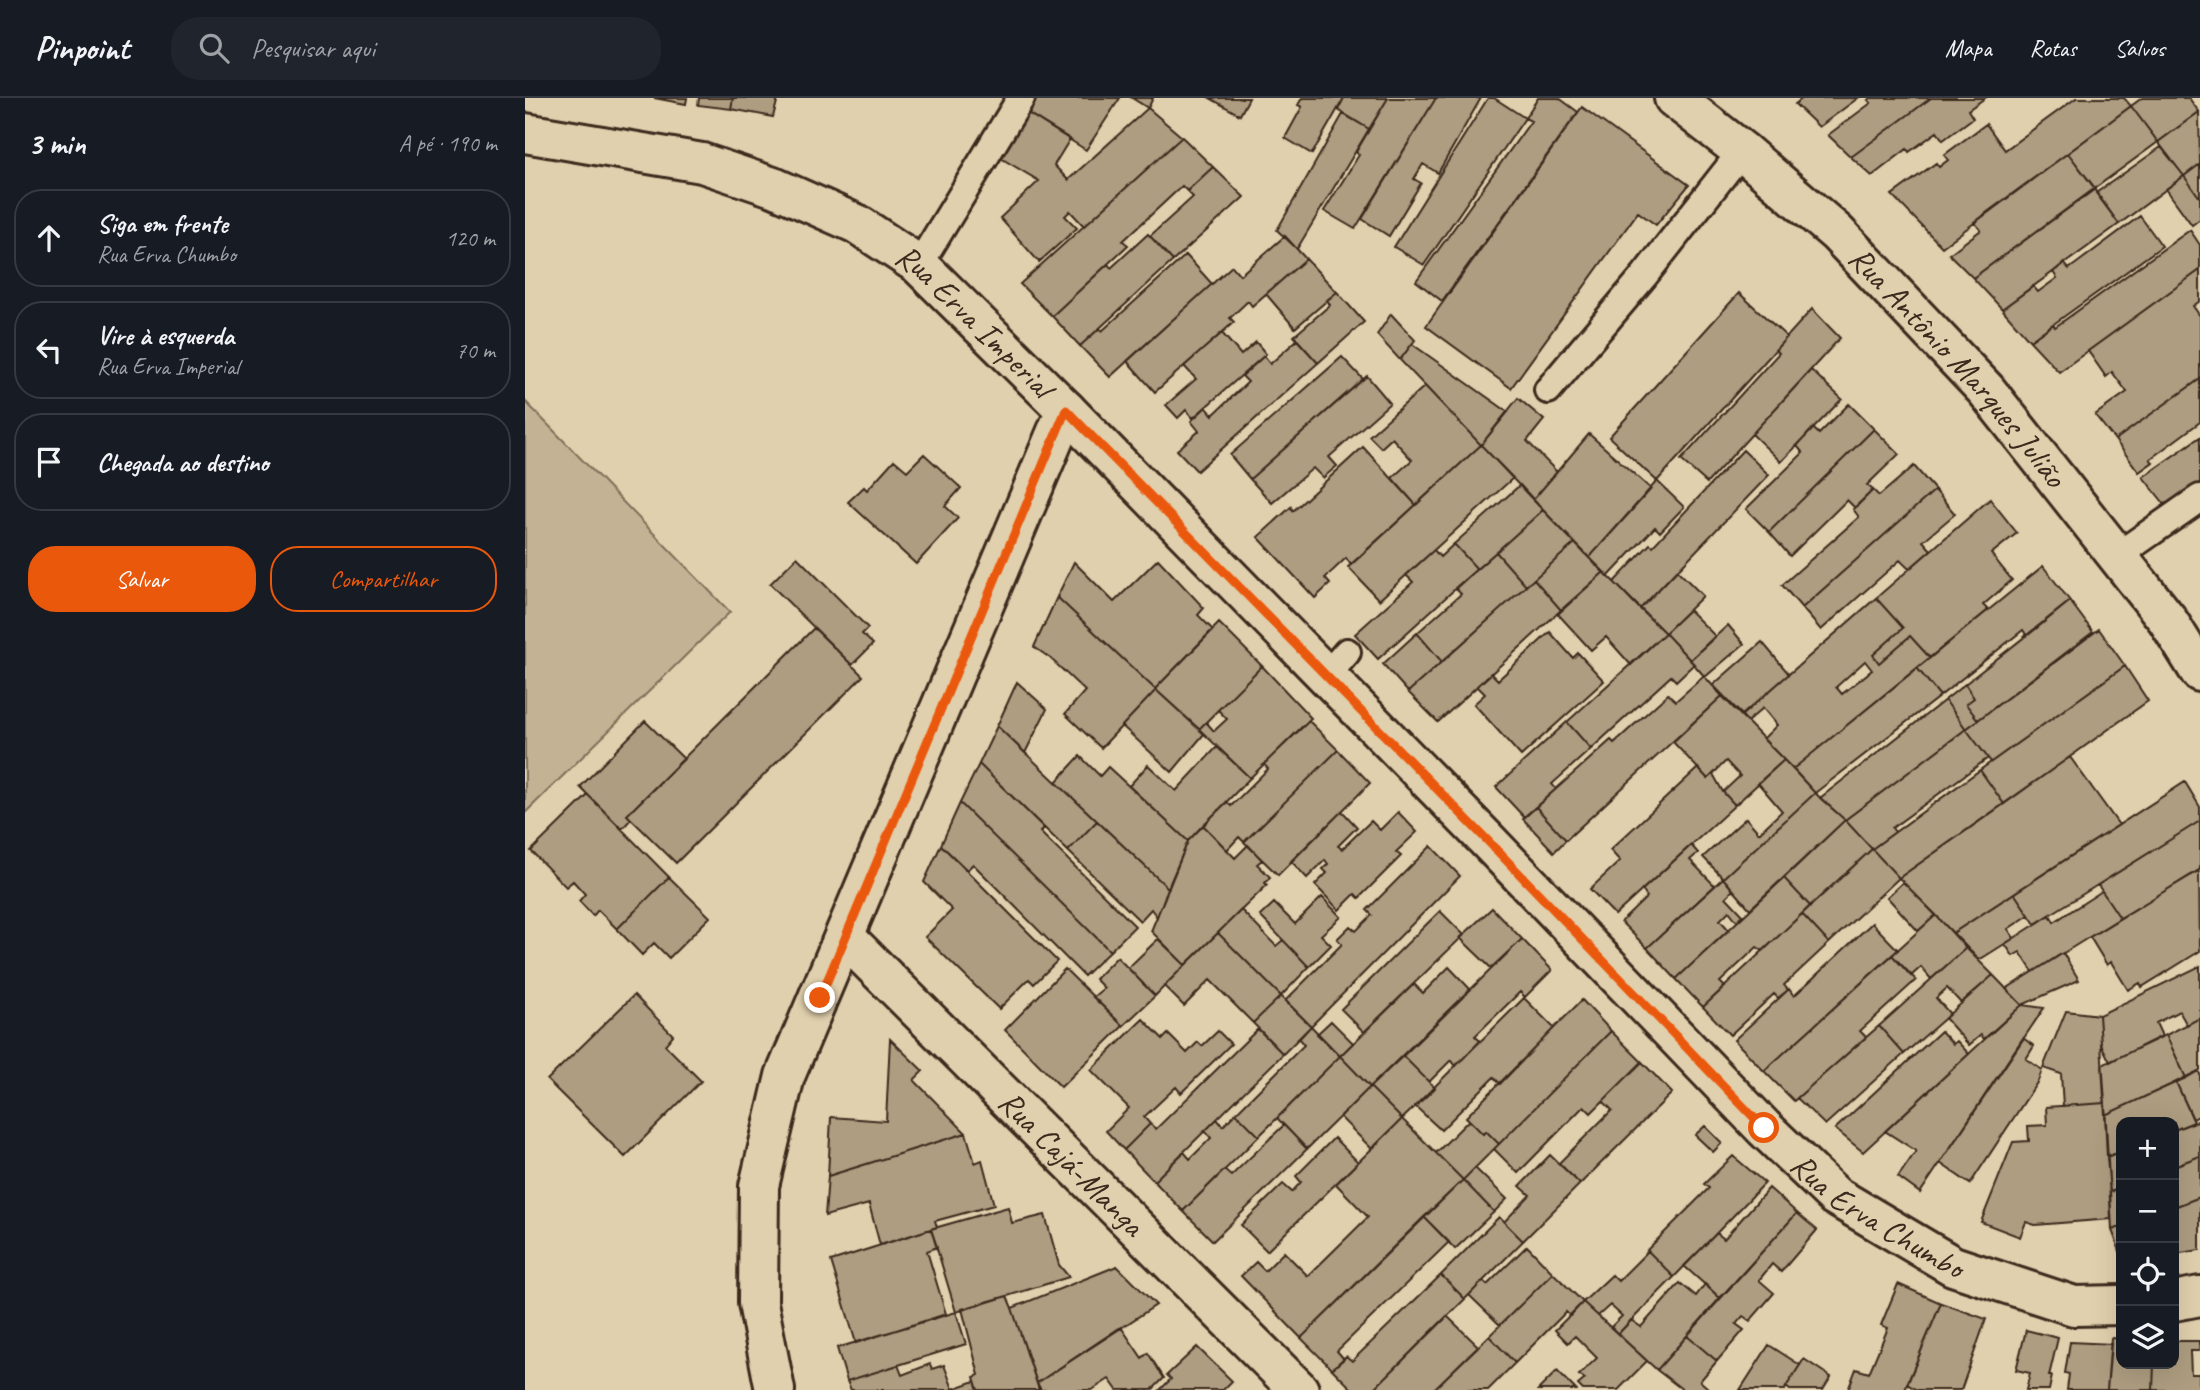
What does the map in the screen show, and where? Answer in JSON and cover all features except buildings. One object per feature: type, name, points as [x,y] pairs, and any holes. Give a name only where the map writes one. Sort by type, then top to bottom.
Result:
[{"type":"street","name":"Rua Antônio Marques Julião","points":[[1674,98],[1742,151],[1837,233],[1986,390],[2167,619],[2200,672]]},
{"type":"street","name":"Rua Erva Imperial","points":[[525,133],[702,163],[776,188],[857,224],[919,265],[1066,410],[785,1076],[759,1186],[758,1303],[775,1390]]},
{"type":"street","name":"Rua Erva Chumbo","points":[[1066,410],[1337,664],[1764,1128],[1835,1196],[1953,1266],[2074,1306],[2116,1305]]},
{"type":"street","name":"Rua Cajá-Manga","points":[[845,937],[1299,1390]]},
{"type":"street","points":[[2179,1300],[2200,1296]]},
{"type":"lane","points":[[919,265],[1021,98]]},
{"type":"lane","points":[[1548,390],[1644,276],[1742,151]]},
{"type":"lane","points":[[2117,556],[2200,498]]},
{"type":"shaded area","points":[[525,401],[730,612],[525,813]]},
{"type":"route","points":[[820,998],[1066,410],[1486,839],[1764,1128]]}]
